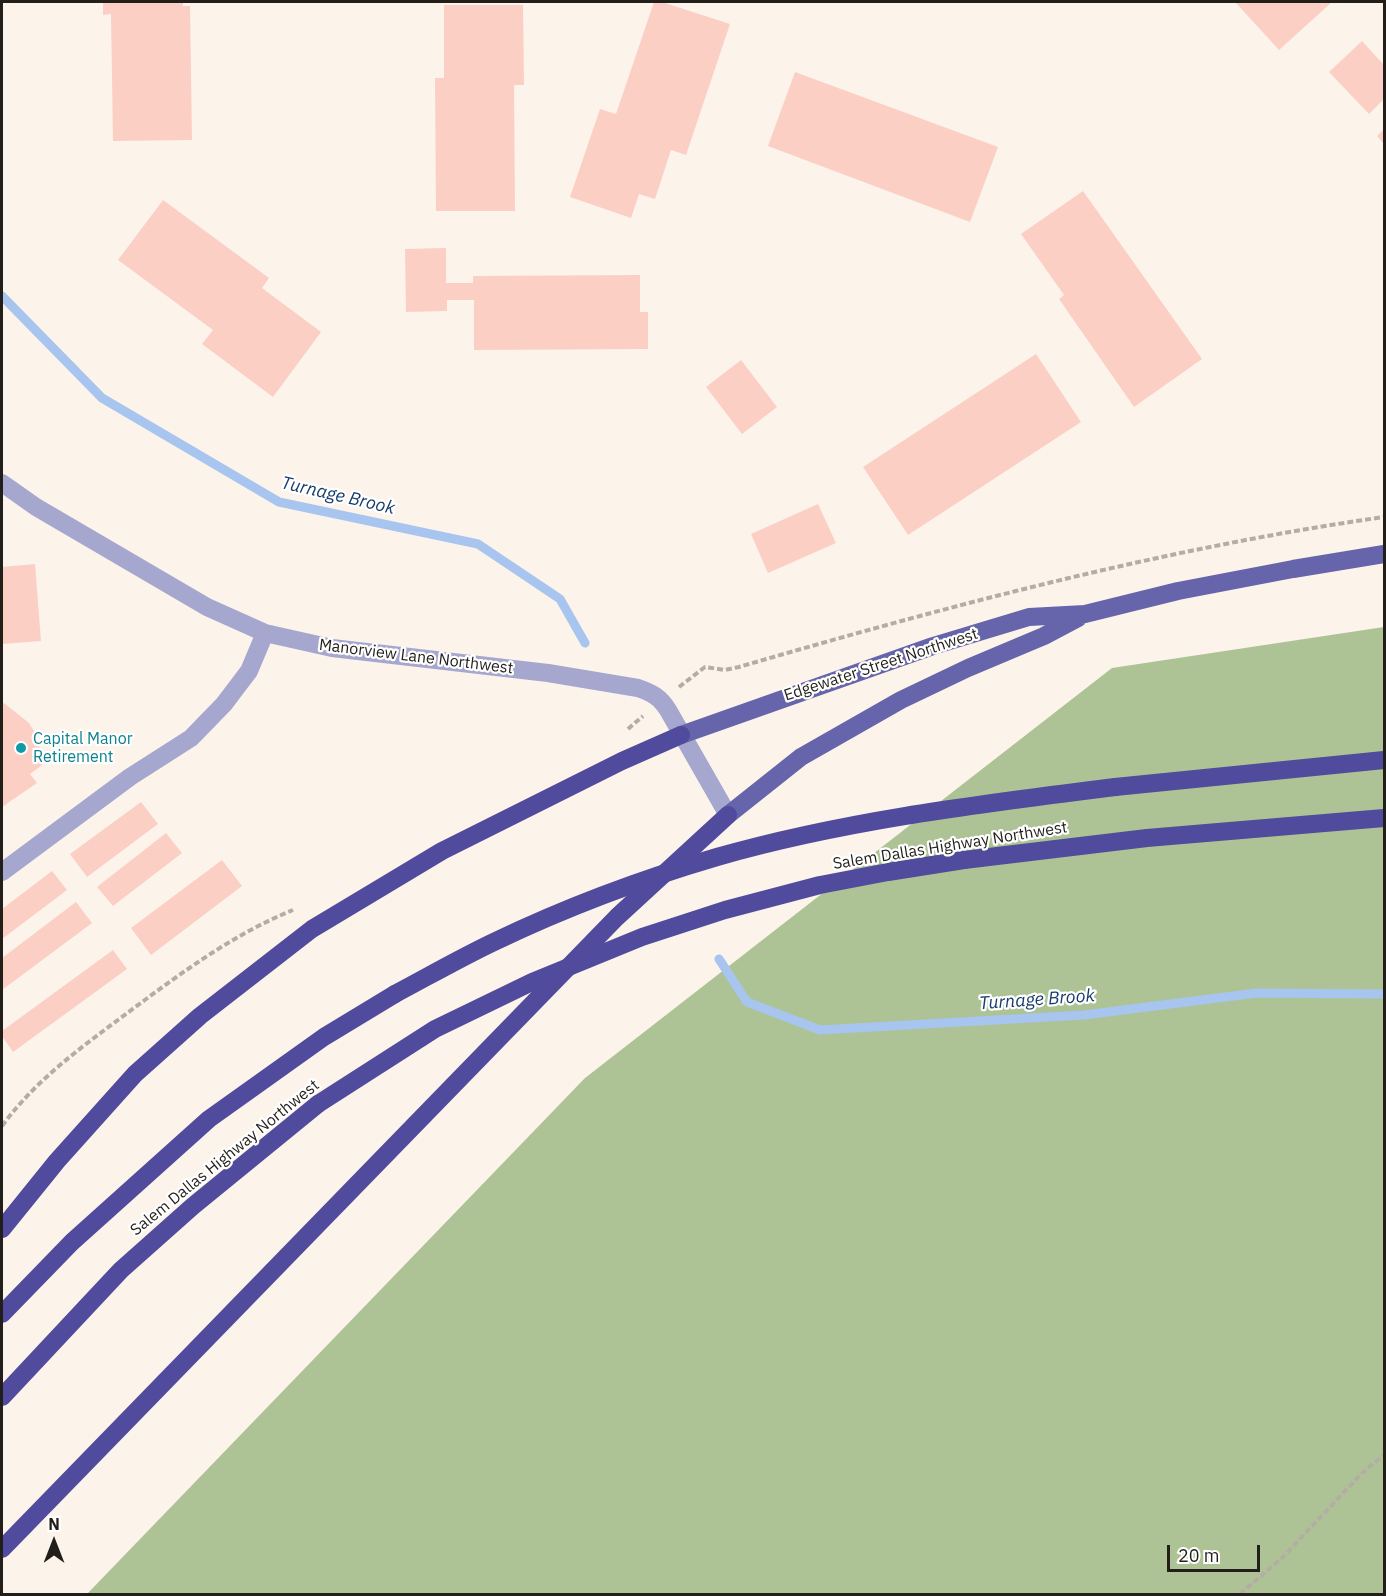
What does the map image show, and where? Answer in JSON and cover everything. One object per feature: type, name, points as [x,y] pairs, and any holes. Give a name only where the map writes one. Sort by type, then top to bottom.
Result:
[{"type":"highway","points":[[2,1229],[57,1161],[135,1074],[200,1016],[312,929],[442,851],[621,761],[681,735]]},
{"type":"highway","name":"Salem Dallas Highway Northwest","points":[[2,1314],[72,1242],[209,1119],[324,1037],[395,994],[506,936],[609,893],[717,857],[818,833],[943,809],[1114,787],[1384,760]]},
{"type":"highway","points":[[2,1549],[601,933],[728,815]]},
{"type":"highway","name":"Salem Dallas Highway Northwest","points":[[2,1397],[122,1270],[193,1206],[318,1104],[435,1029],[532,982],[642,937],[726,910],[820,885],[964,860],[1147,838],[1384,818]]},
{"type":"main road","name":"Edgewater Street Northwest","points":[[681,735],[933,646],[1029,617],[1085,614],[1178,591],[1293,568],[1384,554]]},
{"type":"main road","name":"Edgewater Street Northwest","points":[[728,815],[801,757],[901,700],[968,668],[1044,636],[1085,614]]},
{"type":"street","name":"Manorview Lane Northwest","points":[[2,483],[36,507],[207,607],[265,633],[332,648],[549,673],[638,688],[658,696],[728,815]]},
{"type":"street","points":[[2,872],[130,777],[191,738],[224,704],[249,671],[265,633]]},
{"type":"path","points":[[1240,1594],[1283,1557],[1362,1473],[1384,1455]]},
{"type":"green space","points":[[1384,627],[1384,1594],[87,1594],[585,1078],[1112,668]]},
{"type":"building","points":[[103,2],[183,2],[183,6],[190,6],[192,140],[113,141],[111,14],[103,15]]},
{"type":"building","points":[[654,2],[662,2],[730,24],[686,155],[671,150],[655,199],[639,194],[631,218],[570,197],[600,109],[616,114]]},
{"type":"building","points":[[1236,3],[1331,3],[1279,50]]},
{"type":"building","points":[[444,5],[523,5],[524,85],[514,85],[515,211],[436,211],[435,78],[444,78]]},
{"type":"building","points":[[1362,41],[1384,65],[1384,99],[1369,114],[1329,72]]},
{"type":"building","points":[[795,72],[998,147],[970,222],[768,146]]},
{"type":"building","points":[[1384,129],[1384,144],[1377,136]]},
{"type":"building","points":[[1083,191],[1202,359],[1134,407],[1059,299],[1064,295],[1021,234]]},
{"type":"building","points":[[163,200],[269,278],[262,288],[321,332],[273,397],[202,344],[213,330],[118,260]]},
{"type":"building","points":[[446,248],[446,283],[473,283],[473,276],[640,275],[640,312],[648,312],[648,349],[474,350],[474,300],[447,300],[447,311],[406,312],[405,249]]},
{"type":"building","points":[[1036,354],[1081,422],[908,535],[863,467]]},
{"type":"building","points":[[741,360],[777,407],[742,434],[706,387]]},
{"type":"building","points":[[818,504],[836,543],[768,573],[751,534]]},
{"type":"building","points":[[35,564],[41,641],[2,644],[2,567]]},
{"type":"building","name":"Capital Manor Retirement","points":[[4,703],[29,723],[35,733],[45,763],[30,774],[37,783],[2,807],[2,705]]},
{"type":"building","points":[[141,802],[158,824],[87,877],[70,854]]},
{"type":"building","points":[[166,833],[182,853],[113,906],[97,887]]},
{"type":"building","points":[[222,860],[242,886],[151,955],[131,928]]},
{"type":"building","points":[[52,871],[67,890],[2,939],[2,909]]},
{"type":"building","points":[[76,902],[92,923],[2,990],[2,958]]},
{"type":"building","points":[[113,950],[127,969],[13,1052],[2,1036],[2,1031]]},
{"type":"waterway","name":"Turnage Brook","points":[[2,296],[102,398],[279,502],[478,544],[560,599],[585,643]]},
{"type":"waterway","name":"Turnage Brook","points":[[719,959],[747,1002],[820,1030],[1084,1015],[1257,993],[1384,994]]},
{"type":"place","name":"Capital Manor Retirement","points":[[21,748]]}]
